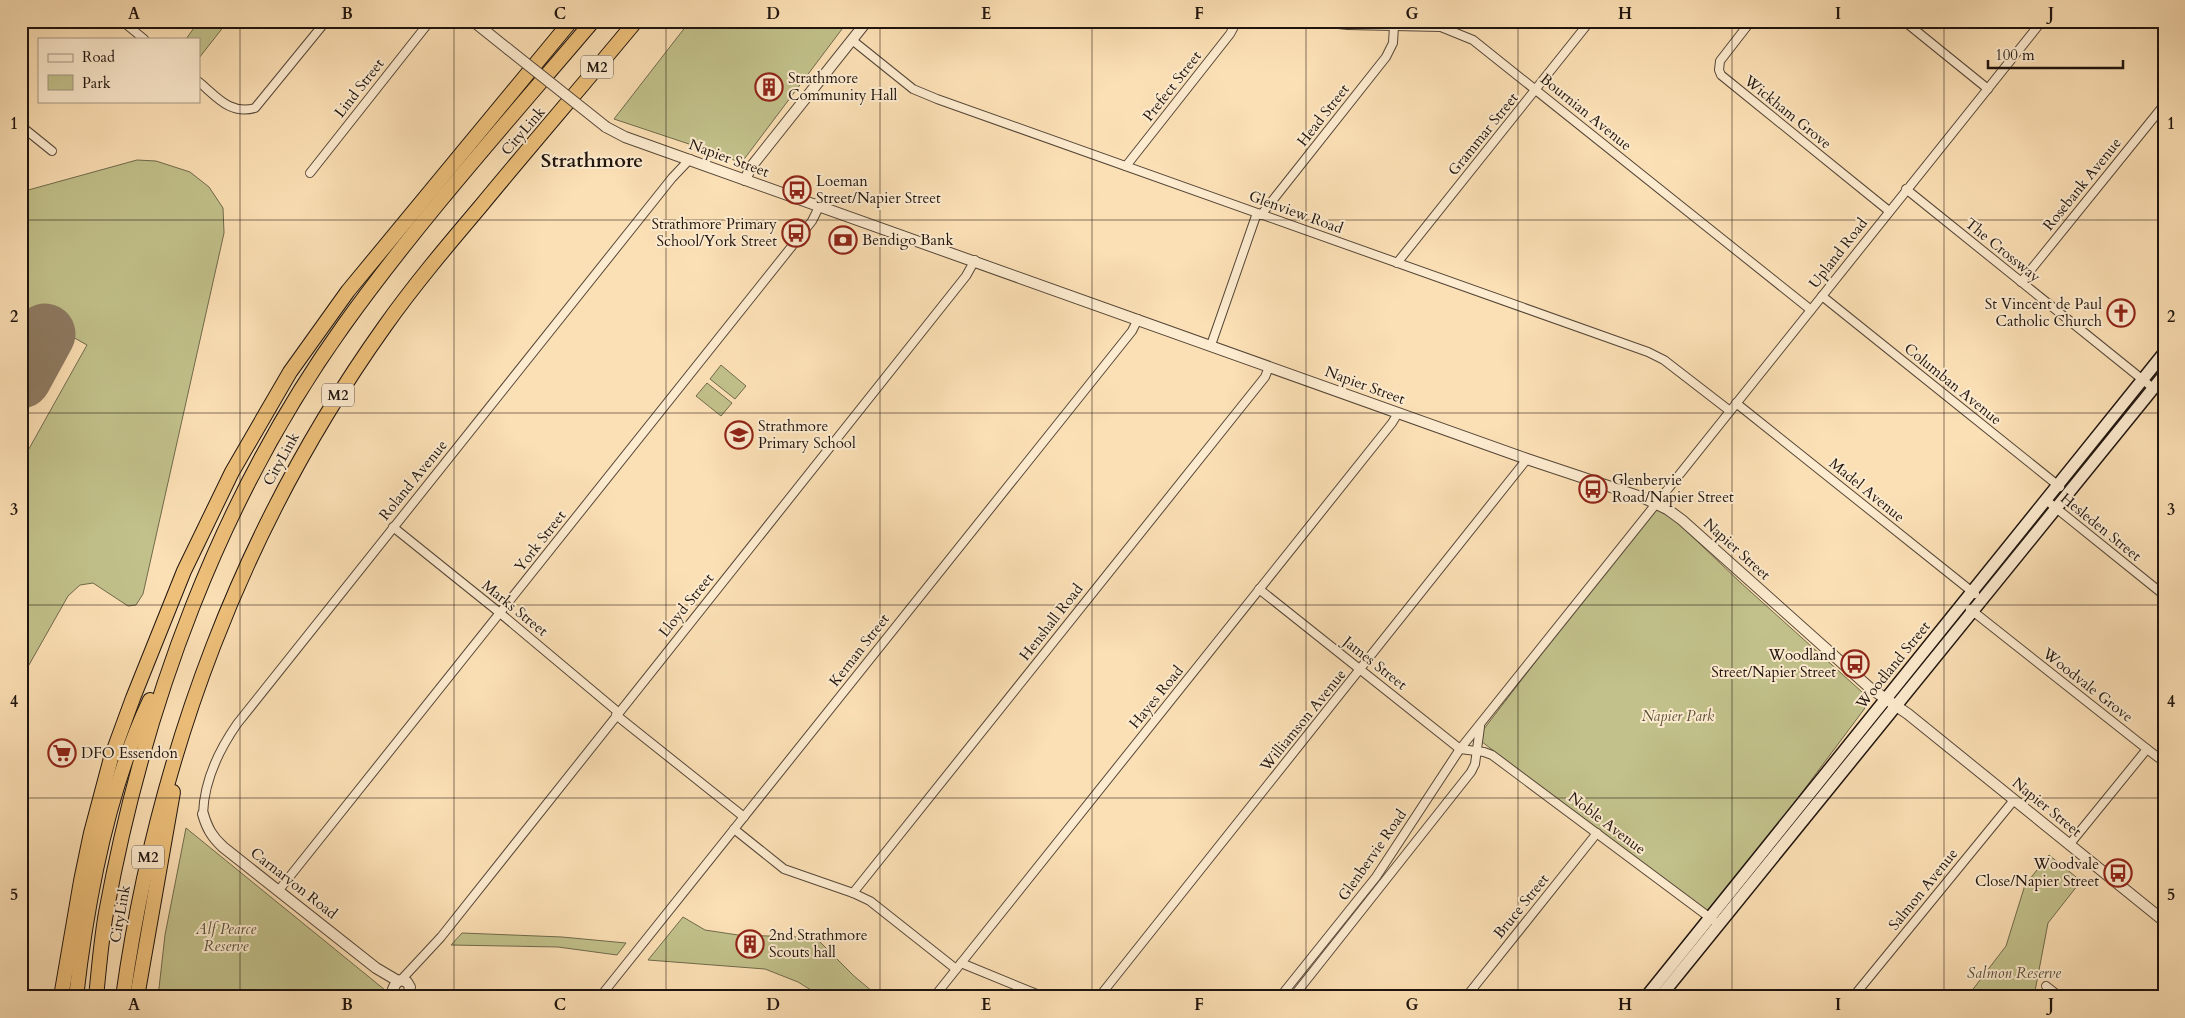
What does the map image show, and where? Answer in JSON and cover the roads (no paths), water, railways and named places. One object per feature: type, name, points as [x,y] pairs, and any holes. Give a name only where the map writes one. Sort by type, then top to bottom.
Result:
[{"type":"highway","points":[[61,997],[80,881],[111,758],[184,571],[232,472],[290,372],[337,305],[376,254],[571,21]]},
{"type":"highway","name":"CityLink","points":[[96,997],[105,916],[125,818],[160,694],[184,631],[246,487],[294,404],[343,327],[400,251],[593,21]]},
{"type":"highway","name":"CityLink","points":[[123,997],[142,883],[168,779],[207,658],[266,521],[314,432],[386,324],[432,264],[636,21]]},
{"type":"highway","points":[[76,997],[88,907],[125,765],[148,703],[184,631]]},
{"type":"highway","points":[[137,997],[186,720]]},
{"type":"main road","name":"Woodland Street","points":[[1890,702],[1972,611],[1976,595],[2046,500],[2164,354]]},
{"type":"main road","name":"Woodland Street","points":[[1660,997],[1714,921],[1890,702],[1962,604],[1976,595],[2055,508],[2164,375]]},
{"type":"main road","name":"Woodland Street","points":[[1646,997],[1714,921]]},
{"type":"street","points":[[122,21],[143,38]]},
{"type":"street","points":[[200,83],[236,110],[246,111],[255,108],[326,21]]},
{"type":"street","name":"Lind Street","points":[[310,173],[430,21]]},
{"type":"street","name":"Napier Street","points":[[473,21],[606,127],[625,137],[975,260],[1527,460],[1657,503],[1682,520],[1834,657],[2164,921]]},
{"type":"street","points":[[745,180],[751,168],[867,21]]},
{"type":"street","name":"Prefect Street","points":[[1126,166],[1230,34],[1237,21]]},
{"type":"street","name":"Bournian Avenue","points":[[1309,21],[1441,27],[1463,35],[1490,52],[1811,310]]},
{"type":"street","name":"Grammar Street","points":[[1397,263],[1590,21]]},
{"type":"street","name":"Wickham Grove","points":[[1751,21],[1720,62],[1719,70],[1721,75],[1889,211]]},
{"type":"street","points":[[1904,21],[1988,89]]},
{"type":"street","name":"Upland Road","points":[[1657,503],[2042,21]]},
{"type":"street","name":"Head Street","points":[[1211,345],[1259,214],[1386,57],[1393,42],[1394,26]]},
{"type":"street","name":"Glenview Road","points":[[852,40],[906,83],[922,93],[1656,355],[1730,411]]},
{"type":"street","name":"Rosebank Avenue","points":[[2021,282],[2164,104]]},
{"type":"street","points":[[21,126],[52,151]]},
{"type":"street","name":"Roland Avenue","points":[[203,814],[206,790],[223,744],[672,178],[685,158]]},
{"type":"street","name":"The Crossway","points":[[1906,189],[2153,388]]},
{"type":"street","name":"York Street","points":[[278,890],[812,221],[819,206]]},
{"type":"street","name":"Lloyd Street","points":[[402,991],[416,965],[441,937],[966,276],[975,260]]},
{"type":"street","name":"Columban Avenue","points":[[1822,296],[2067,493]]},
{"type":"street","name":"Kernan Street","points":[[600,997],[1132,331],[1138,319]]},
{"type":"street","name":"Henshall Road","points":[[853,893],[1258,385],[1269,367]]},
{"type":"street","name":"Madel Avenue","points":[[1736,402],[1976,595]]},
{"type":"street","name":"Hayes Road","points":[[934,997],[1392,424],[1398,413]]},
{"type":"street","name":"Williamson Avenue","points":[[1099,997],[1527,460]]},
{"type":"street","name":"Hesleden Street","points":[[2046,500],[2164,595]]},
{"type":"street","name":"Glenbervie Road","points":[[1280,997],[1376,877],[1460,749],[1657,503]]},
{"type":"street","name":"Marks Street","points":[[393,528],[500,613],[617,714],[744,817]]},
{"type":"street","name":"James Street","points":[[1259,589],[1460,749]]},
{"type":"street","name":"Woodvale Grove","points":[[1962,604],[2164,762]]},
{"type":"street","name":"Glenbervie Road","points":[[1293,997],[1471,772],[1475,764],[1481,725]]},
{"type":"street","points":[[1460,749],[1476,751]]},
{"type":"street","points":[[2069,845],[2147,749]]},
{"type":"street","name":"Noble Avenue","points":[[1476,751],[1492,755],[1714,921]]},
{"type":"street","name":"Salmon Avenue","points":[[1853,997],[2014,800]]},
{"type":"street","name":"Carnarvon Road","points":[[203,814],[206,826],[213,837],[402,991]]},
{"type":"street","points":[[734,830],[784,869],[853,893],[870,901],[958,966],[1044,997]]},
{"type":"street","name":"Bruce Street","points":[[1466,997],[1597,833]]},
{"type":"street","points":[[2046,986],[2060,997]]},
{"type":"place","name":"Strathmore Community Hall","points":[[769,87]]},
{"type":"place","name":"Loeman Street/Napier Street","points":[[797,190]]},
{"type":"place","name":"Strathmore Primary School/York Street","points":[[796,233]]},
{"type":"place","name":"Bendigo Bank","points":[[843,240]]},
{"type":"place","name":"St Vincent de Paul Catholic Church","points":[[2121,313]]},
{"type":"place","name":"Strathmore Primary School","points":[[739,435]]},
{"type":"place","name":"Glenbervie Road/Napier Street","points":[[1593,489]]},
{"type":"place","name":"Woodland Street/Napier Street","points":[[1855,664]]},
{"type":"place","name":"DFO Essendon","points":[[62,753]]},
{"type":"place","name":"Woodvale Close/Napier Street","points":[[2118,873]]},
{"type":"place","name":"2nd Strathmore Scouts hall","points":[[750,944]]},
{"type":"district","name":"Strathmore","points":[[592,160]]},
{"type":"park label","name":"Napier Park","points":[[1678,716]]},
{"type":"park label","name":"Alf Pearce Reserve","points":[[226,938]]},
{"type":"park label","name":"Salmon Reserve","points":[[2014,973]]}]
